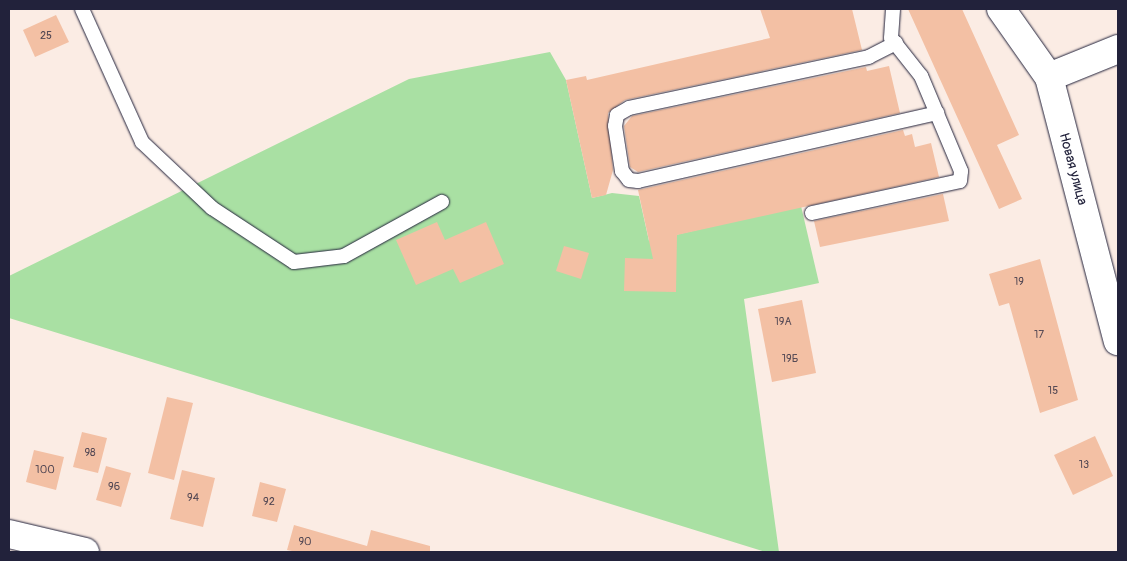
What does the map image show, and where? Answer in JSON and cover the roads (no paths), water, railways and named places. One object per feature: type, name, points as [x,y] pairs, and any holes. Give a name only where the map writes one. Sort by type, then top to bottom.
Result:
[{"type":"street","name":"Новая улица","points":[[1001,9],[1049,77],[1118,341]]},
{"type":"street","points":[[1049,77],[1118,49]]},
{"type":"street","points":[[9,534],[85,552]]},
{"type":"lane","points":[[82,9],[142,142],[212,208],[294,262],[344,256],[442,202]]},
{"type":"lane","points":[[812,213],[960,181],[961,171],[921,76],[896,43],[889,20],[893,9]]},
{"type":"lane","points":[[896,43],[868,57],[629,108],[618,115],[615,126],[622,171],[629,180],[638,181],[936,113]]}]
